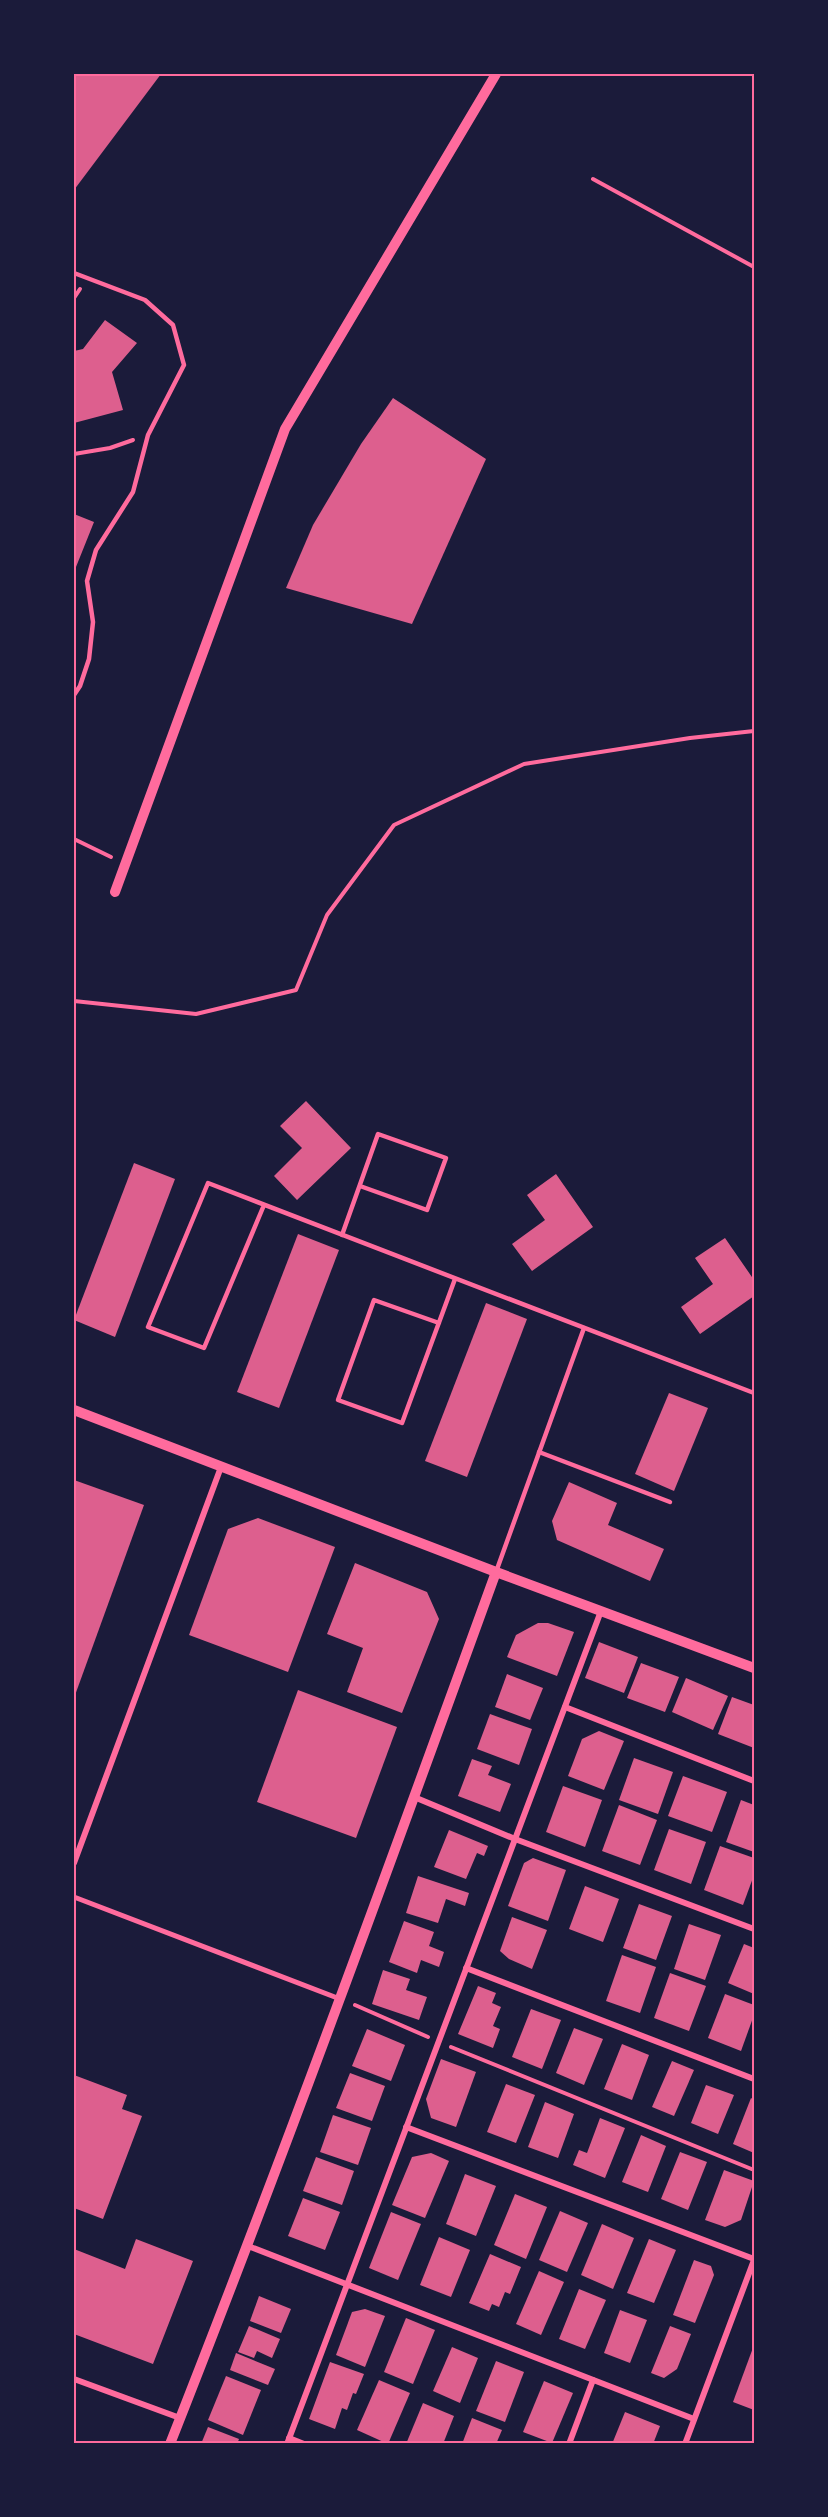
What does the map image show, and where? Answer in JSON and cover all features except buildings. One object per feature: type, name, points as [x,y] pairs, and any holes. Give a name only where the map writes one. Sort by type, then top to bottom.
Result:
[{"type":"street","points":[[115,892],[285,429],[496,74]]},
{"type":"street","points":[[74,1410],[754,1668]]},
{"type":"street","points":[[74,1863],[221,1467]]},
{"type":"street","points":[[170,2444],[248,2246],[496,1572]]},
{"type":"street","points":[[304,2444],[288,2441],[601,1611]]},
{"type":"street","points":[[565,1707],[754,1780]]},
{"type":"street","points":[[414,1797],[515,1839],[754,1929]]},
{"type":"street","points":[[74,1897],[340,1999]]},
{"type":"street","points":[[466,1968],[754,2079]]},
{"type":"street","points":[[406,2127],[754,2260],[685,2444]]},
{"type":"street","points":[[248,2246],[694,2419]]},
{"type":"street","points":[[74,2379],[180,2418]]},
{"type":"street","points":[[569,2444],[594,2380]]},
{"type":"lane","points":[[74,273],[145,300],[173,325],[184,365],[148,435],[133,492],[96,550],[87,581],[93,622],[89,659],[80,686],[74,695]]},
{"type":"lane","points":[[342,1235],[378,1134],[446,1158],[427,1210],[360,1186]]},
{"type":"lane","points":[[264,1205],[204,1348],[148,1327],[208,1183],[754,1393]]},
{"type":"lane","points":[[439,1323],[374,1300],[338,1400],[402,1423],[439,1323],[455,1279]]},
{"type":"lane","points":[[496,1572],[584,1328]]},
{"type":"lane","points":[[539,1452],[670,1502]]},
{"type":"path","points":[[592,179],[754,267]]},
{"type":"path","points":[[74,454],[110,448],[148,435]]},
{"type":"path","points":[[74,1001],[196,1014],[296,990],[327,915],[394,825],[524,764],[690,738],[754,731]]},
{"type":"path","points":[[74,839],[125,864]]},
{"type":"path","points":[[340,1999],[438,2042],[754,2170]]}]
